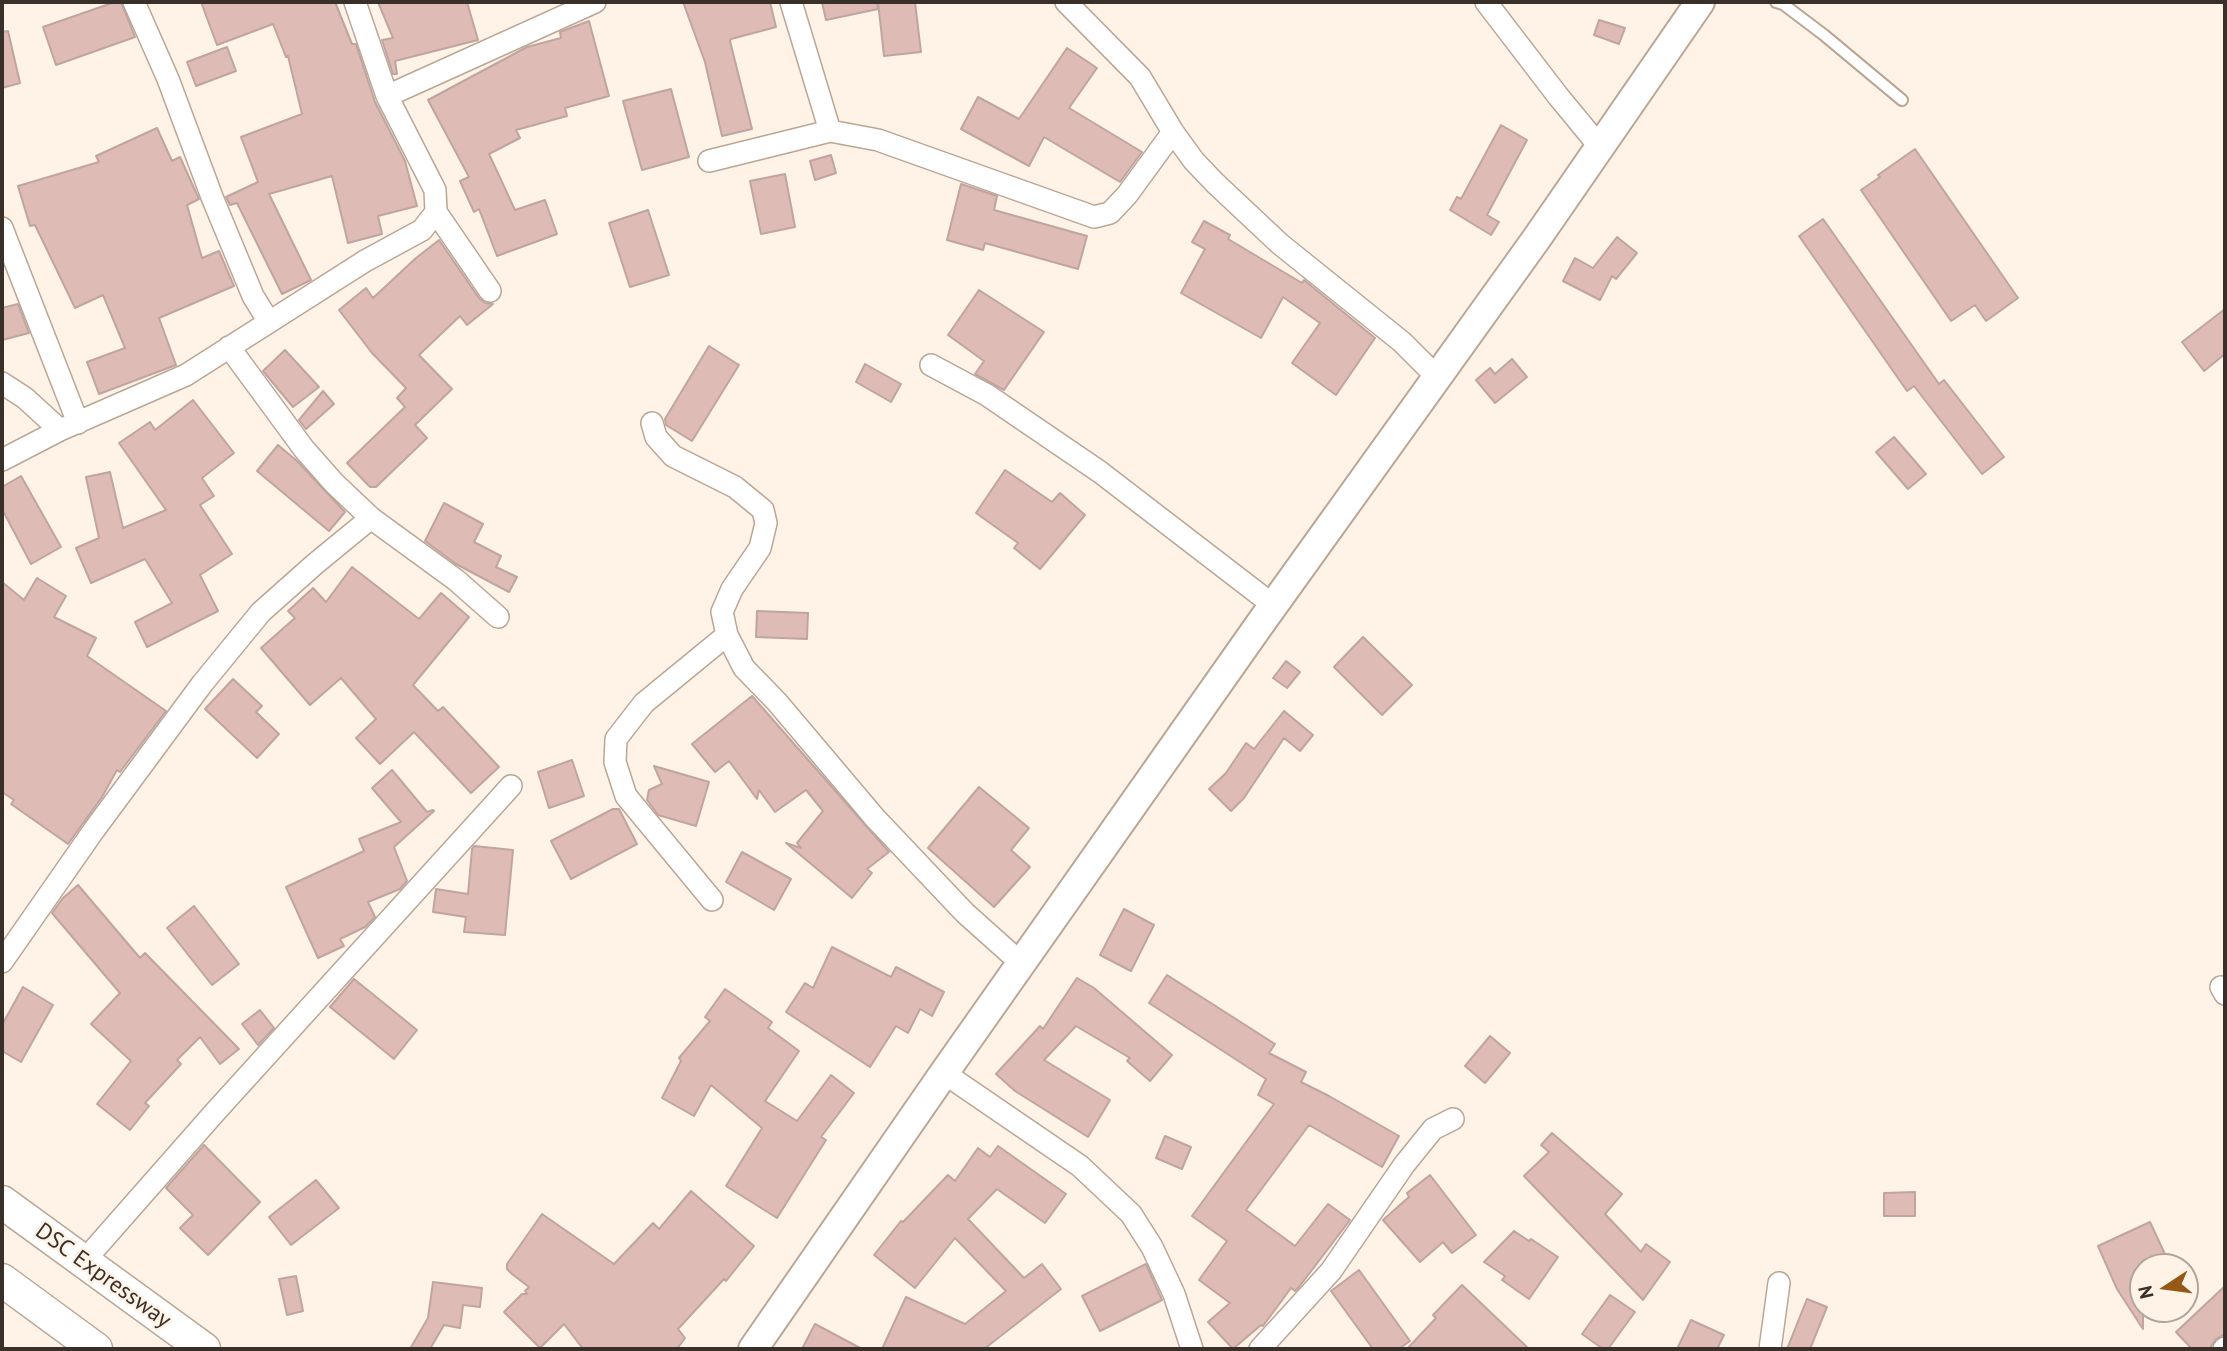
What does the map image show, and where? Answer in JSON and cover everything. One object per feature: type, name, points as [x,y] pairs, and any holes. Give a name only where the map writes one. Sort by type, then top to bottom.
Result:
[{"type":"main road","points":[[753,1349],[1273,605],[1600,148],[1700,2]]},
{"type":"main road","name":"DSC Expressway","points":[[2,1202],[204,1349]]},
{"type":"main road","points":[[2,1280],[96,1349]]},
{"type":"street","points":[[134,2],[168,79],[202,172],[248,283],[269,322]]},
{"type":"street","points":[[355,2],[387,96],[435,190],[436,212],[490,291]]},
{"type":"street","points":[[387,96],[595,2]]},
{"type":"street","points":[[791,2],[830,131]]},
{"type":"street","points":[[1066,2],[1140,77],[1173,132],[1194,161],[1215,183],[1280,244],[1402,342],[1437,377]]},
{"type":"street","points":[[1486,2],[1600,148]]},
{"type":"street","points":[[709,161],[830,131],[878,140],[1094,217],[1110,213],[1127,195],[1173,132]]},
{"type":"street","points":[[2,460],[186,375],[365,261],[422,230],[436,212]]},
{"type":"street","points":[[2,228],[69,427]]},
{"type":"street","points":[[229,346],[304,449],[334,483],[371,518],[456,580],[498,617]]},
{"type":"street","points":[[931,365],[987,395],[1100,472],[1273,605]]},
{"type":"street","points":[[2,383],[69,427]]},
{"type":"street","points":[[652,423],[656,437],[673,456],[735,487],[763,510],[766,523],[760,548],[732,589],[722,612],[727,635],[744,668],[777,702],[876,818],[965,913],[1022,964]]},
{"type":"street","points":[[2,962],[94,830],[210,674],[261,612],[371,518]]},
{"type":"street","points":[[712,900],[626,796],[615,762],[616,738],[644,703],[727,635]]},
{"type":"street","points":[[84,1261],[216,1111],[511,786]]},
{"type":"street","points":[[944,1073],[1080,1166],[1131,1214],[1152,1247],[1174,1294],[1192,1349]]},
{"type":"street","points":[[1261,1349],[1331,1271],[1404,1165],[1433,1129],[1453,1119]]},
{"type":"street","points":[[1770,1349],[1779,1283]]},
{"type":"lane","points":[[1776,2],[1783,4],[1824,35],[1902,100]]},
{"type":"building","points":[[121,2],[135,37],[56,65],[43,27]]},
{"type":"building","points":[[201,2],[335,2],[352,44],[356,44],[375,102],[405,161],[417,206],[378,216],[382,234],[348,243],[332,176],[269,194],[311,280],[282,294],[237,203],[230,205],[226,197],[258,182],[241,137],[302,114],[288,56],[286,57],[273,24],[217,45]]},
{"type":"building","points":[[378,2],[467,2],[478,40],[395,61],[397,74],[393,74],[382,40],[393,38]]},
{"type":"building","points":[[683,2],[770,2],[776,27],[730,41],[752,129],[722,136],[705,62]]},
{"type":"building","points":[[822,2],[877,2],[878,9],[826,20]]},
{"type":"building","points":[[878,2],[915,2],[921,52],[884,56]]},
{"type":"building","points":[[1599,20],[1625,28],[1619,44],[1594,35]]},
{"type":"building","points":[[589,21],[609,96],[565,108],[567,116],[516,130],[520,138],[489,154],[515,210],[545,200],[557,234],[497,256],[479,209],[474,212],[460,181],[469,177],[428,100],[527,47],[561,38],[560,32]]},
{"type":"building","points":[[8,31],[20,83],[2,88],[2,32]]},
{"type":"building","points":[[227,47],[236,71],[196,86],[187,62]]},
{"type":"building","points":[[1067,48],[1097,68],[1069,108],[1142,152],[1120,182],[1044,137],[1029,166],[961,129],[978,97],[1019,119]]},
{"type":"building","points":[[671,89],[689,157],[642,170],[623,101]]},
{"type":"building","points":[[1501,125],[1527,140],[1487,215],[1499,222],[1491,235],[1450,210],[1457,197],[1461,199]]},
{"type":"building","points":[[157,128],[172,161],[180,157],[199,199],[187,205],[202,258],[219,251],[234,286],[159,318],[176,365],[99,394],[87,362],[125,348],[103,295],[75,308],[35,225],[30,226],[18,186],[99,162],[96,156]]},
{"type":"building","points":[[1915,149],[2018,298],[1986,321],[1975,305],[1951,321],[1861,190]]},
{"type":"building","points":[[831,155],[836,173],[815,180],[810,161]]},
{"type":"building","points":[[785,174],[795,227],[761,234],[750,181]]},
{"type":"building","points":[[961,184],[997,196],[994,210],[1087,236],[1078,269],[985,243],[983,250],[947,240]]},
{"type":"building","points":[[648,210],[669,275],[630,287],[609,223]]},
{"type":"building","points":[[1823,219],[1939,384],[1944,380],[2004,457],[1982,474],[1914,386],[1907,391],[1799,236]]},
{"type":"building","points":[[1204,221],[1230,235],[1228,239],[1302,283],[1304,280],[1375,338],[1336,395],[1292,363],[1320,323],[1283,297],[1261,338],[1181,293],[1205,249],[1192,242]]},
{"type":"building","points":[[1617,237],[1637,253],[1616,279],[1612,276],[1600,300],[1563,281],[1575,258],[1593,268]]},
{"type":"building","points":[[439,240],[479,298],[485,303],[493,304],[467,325],[460,316],[419,355],[452,389],[415,425],[427,438],[376,487],[370,487],[347,463],[405,407],[397,398],[406,388],[372,353],[339,310],[366,288],[373,298]]},
{"type":"building","points":[[979,290],[1044,332],[1004,390],[975,374],[984,361],[948,335]]},
{"type":"building","points":[[18,304],[29,333],[2,340],[2,308]]},
{"type":"building","points":[[2225,309],[2225,354],[2204,371],[2182,342]]},
{"type":"building","points":[[709,346],[739,365],[692,441],[666,425],[665,419]]},
{"type":"building","points":[[285,350],[319,387],[293,407],[263,371]]},
{"type":"building","points":[[1512,359],[1527,377],[1495,403],[1476,380],[1490,368],[1495,374]]},
{"type":"building","points":[[865,364],[901,384],[891,402],[856,382]]},
{"type":"building","points":[[323,391],[334,404],[306,429],[299,420]]},
{"type":"building","points":[[193,400],[234,453],[202,478],[214,496],[200,505],[232,554],[200,575],[218,611],[147,647],[135,622],[172,603],[145,559],[91,583],[76,548],[99,538],[86,477],[110,472],[123,528],[166,510],[119,443],[150,422],[155,430]]},
{"type":"building","points":[[1894,437],[1926,474],[1908,489],[1876,452]]},
{"type":"building","points":[[278,445],[297,461],[345,512],[329,531],[257,471]]},
{"type":"building","points":[[1005,470],[1052,502],[1060,493],[1085,515],[1040,569],[1014,548],[1018,543],[976,513]]},
{"type":"building","points":[[21,476],[61,547],[31,564],[2,509],[2,487]]},
{"type":"building","points":[[444,503],[483,524],[474,542],[501,556],[496,567],[517,577],[509,592],[456,564],[425,541]]},
{"type":"building","points":[[352,567],[419,619],[441,593],[469,617],[413,685],[438,711],[443,707],[499,767],[471,793],[414,732],[380,764],[356,738],[376,719],[341,678],[310,705],[261,648],[295,618],[288,611],[313,588],[326,602]]},
{"type":"building","points":[[37,578],[66,596],[54,617],[96,638],[87,656],[166,711],[120,772],[117,770],[102,797],[68,844],[11,804],[14,800],[2,792],[2,582],[24,600]]},
{"type":"building","points":[[757,611],[808,613],[807,639],[756,637]]},
{"type":"building","points":[[1363,637],[1412,685],[1382,715],[1334,667]]},
{"type":"building","points":[[1286,661],[1300,672],[1287,688],[1273,678]]},
{"type":"building","points":[[233,679],[262,706],[256,712],[279,734],[257,758],[205,709]]},
{"type":"building","points":[[752,696],[889,852],[867,869],[872,873],[852,898],[786,843],[801,848],[797,843],[823,811],[806,790],[775,812],[759,790],[757,799],[729,761],[715,772],[692,744]]},
{"type":"building","points":[[1284,711],[1313,735],[1300,751],[1284,738],[1244,798],[1231,811],[1209,789],[1226,773],[1246,743],[1254,749]]},
{"type":"building","points":[[572,760],[584,796],[549,808],[538,772]]},
{"type":"building","points":[[654,766],[709,782],[696,826],[658,815],[647,800],[649,790],[662,784]]},
{"type":"building","points":[[392,770],[427,812],[434,811],[394,847],[407,881],[400,889],[368,902],[375,917],[365,927],[340,939],[344,946],[318,958],[286,887],[364,851],[359,839],[401,822],[372,788]]},
{"type":"building","points":[[979,787],[1029,828],[1011,850],[1030,867],[994,907],[928,848]]},
{"type":"building","points":[[613,809],[619,809],[637,844],[571,879],[551,841]]},
{"type":"building","points":[[474,846],[513,850],[505,935],[464,932],[466,917],[433,912],[436,889],[468,894]]},
{"type":"building","points":[[742,852],[791,879],[774,910],[726,882]]},
{"type":"building","points":[[78,885],[140,958],[145,953],[239,1049],[220,1064],[200,1037],[177,1060],[181,1064],[145,1103],[149,1106],[130,1130],[97,1104],[131,1061],[91,1024],[120,993],[52,913],[63,898]]},
{"type":"building","points":[[194,906],[239,964],[212,985],[167,928]]},
{"type":"building","points":[[1124,909],[1154,925],[1131,971],[1100,955]]},
{"type":"building","points":[[832,947],[891,977],[896,967],[944,992],[932,1016],[920,1009],[908,1033],[896,1026],[870,1067],[786,1012],[805,983],[813,988]]},
{"type":"building","points":[[1167,975],[1275,1044],[1269,1053],[1306,1072],[1301,1082],[1399,1136],[1382,1167],[1309,1125],[1246,1210],[1295,1246],[1328,1204],[1350,1220],[1299,1287],[1295,1291],[1291,1288],[1263,1326],[1233,1349],[1208,1322],[1230,1303],[1199,1280],[1227,1241],[1192,1216],[1274,1104],[1258,1095],[1266,1079],[1149,1003]]},
{"type":"building","points":[[1077,978],[1094,988],[1172,1055],[1150,1081],[1127,1061],[1130,1058],[1076,1026],[1044,1060],[1110,1100],[1088,1137],[1015,1091],[996,1074],[1040,1026],[1043,1029]]},
{"type":"building","points":[[354,979],[417,1030],[394,1059],[330,1007]]},
{"type":"building","points":[[23,987],[53,1005],[21,1062],[2,1051],[2,1025]]},
{"type":"building","points":[[725,989],[772,1022],[768,1028],[799,1051],[765,1101],[797,1121],[831,1075],[854,1093],[821,1137],[826,1140],[777,1218],[726,1186],[762,1128],[711,1085],[694,1116],[662,1098],[681,1061],[679,1058],[710,1021],[705,1017]]},
{"type":"building","points":[[260,1010],[274,1028],[258,1045],[242,1024]]},
{"type":"building","points":[[1490,1036],[1510,1053],[1485,1083],[1465,1066]]},
{"type":"building","points":[[1552,1133],[1622,1194],[1605,1214],[1641,1252],[1646,1244],[1670,1262],[1643,1300],[1524,1176],[1549,1152],[1541,1145]]},
{"type":"building","points":[[1165,1136],[1191,1147],[1182,1169],[1156,1158]]},
{"type":"building","points":[[204,1145],[260,1202],[208,1255],[180,1228],[193,1215],[166,1188]]},
{"type":"building","points":[[998,1146],[1066,1194],[1045,1223],[997,1189],[968,1219],[1024,1278],[1042,1264],[1061,1289],[984,1349],[882,1349],[906,1297],[965,1324],[1006,1291],[955,1238],[915,1288],[874,1255],[901,1221],[903,1222],[948,1175],[955,1181],[978,1148],[990,1157]]},
{"type":"building","points":[[1430,1175],[1476,1235],[1452,1253],[1443,1242],[1420,1262],[1383,1220],[1409,1197],[1407,1193]]},
{"type":"building","points":[[316,1180],[339,1208],[291,1245],[269,1217]]},
{"type":"building","points":[[691,1191],[754,1246],[726,1281],[724,1279],[678,1329],[685,1338],[677,1349],[583,1349],[564,1324],[540,1348],[504,1312],[522,1294],[527,1294],[525,1291],[529,1287],[507,1269],[507,1264],[542,1214],[614,1264],[653,1223],[659,1229]]},
{"type":"building","points":[[1915,1192],[1915,1216],[1884,1216],[1884,1193]]},
{"type":"building","points":[[2150,1222],[2164,1253],[2129,1253],[2129,1307],[2117,1289],[2098,1246]]},
{"type":"building","points":[[1514,1231],[1558,1257],[1529,1299],[1502,1280],[1505,1276],[1484,1262]]},
{"type":"building","points":[[1146,1264],[1162,1300],[1100,1331],[1082,1296]]},
{"type":"building","points":[[1359,1270],[1410,1341],[1399,1349],[1373,1349],[1331,1291]]},
{"type":"building","points":[[296,1276],[303,1311],[287,1315],[279,1279]]},
{"type":"building","points":[[433,1282],[482,1288],[480,1307],[463,1305],[460,1328],[444,1325],[430,1349],[410,1349],[428,1318]]},
{"type":"building","points":[[1462,1285],[1529,1349],[1407,1349],[1436,1318],[1433,1315]]},
{"type":"building","points":[[2225,1286],[2225,1334],[2216,1339],[2209,1349],[2192,1349],[2176,1332],[2186,1323],[2199,1323],[2199,1310]]},
{"type":"building","points":[[1610,1295],[1635,1312],[1608,1349],[1603,1349],[1582,1334]]},
{"type":"building","points":[[1807,1299],[1827,1307],[1810,1349],[1787,1349]]},
{"type":"building","points":[[1691,1320],[1724,1335],[1717,1349],[1677,1349]]},
{"type":"building","points":[[815,1324],[862,1349],[802,1349]]}]
